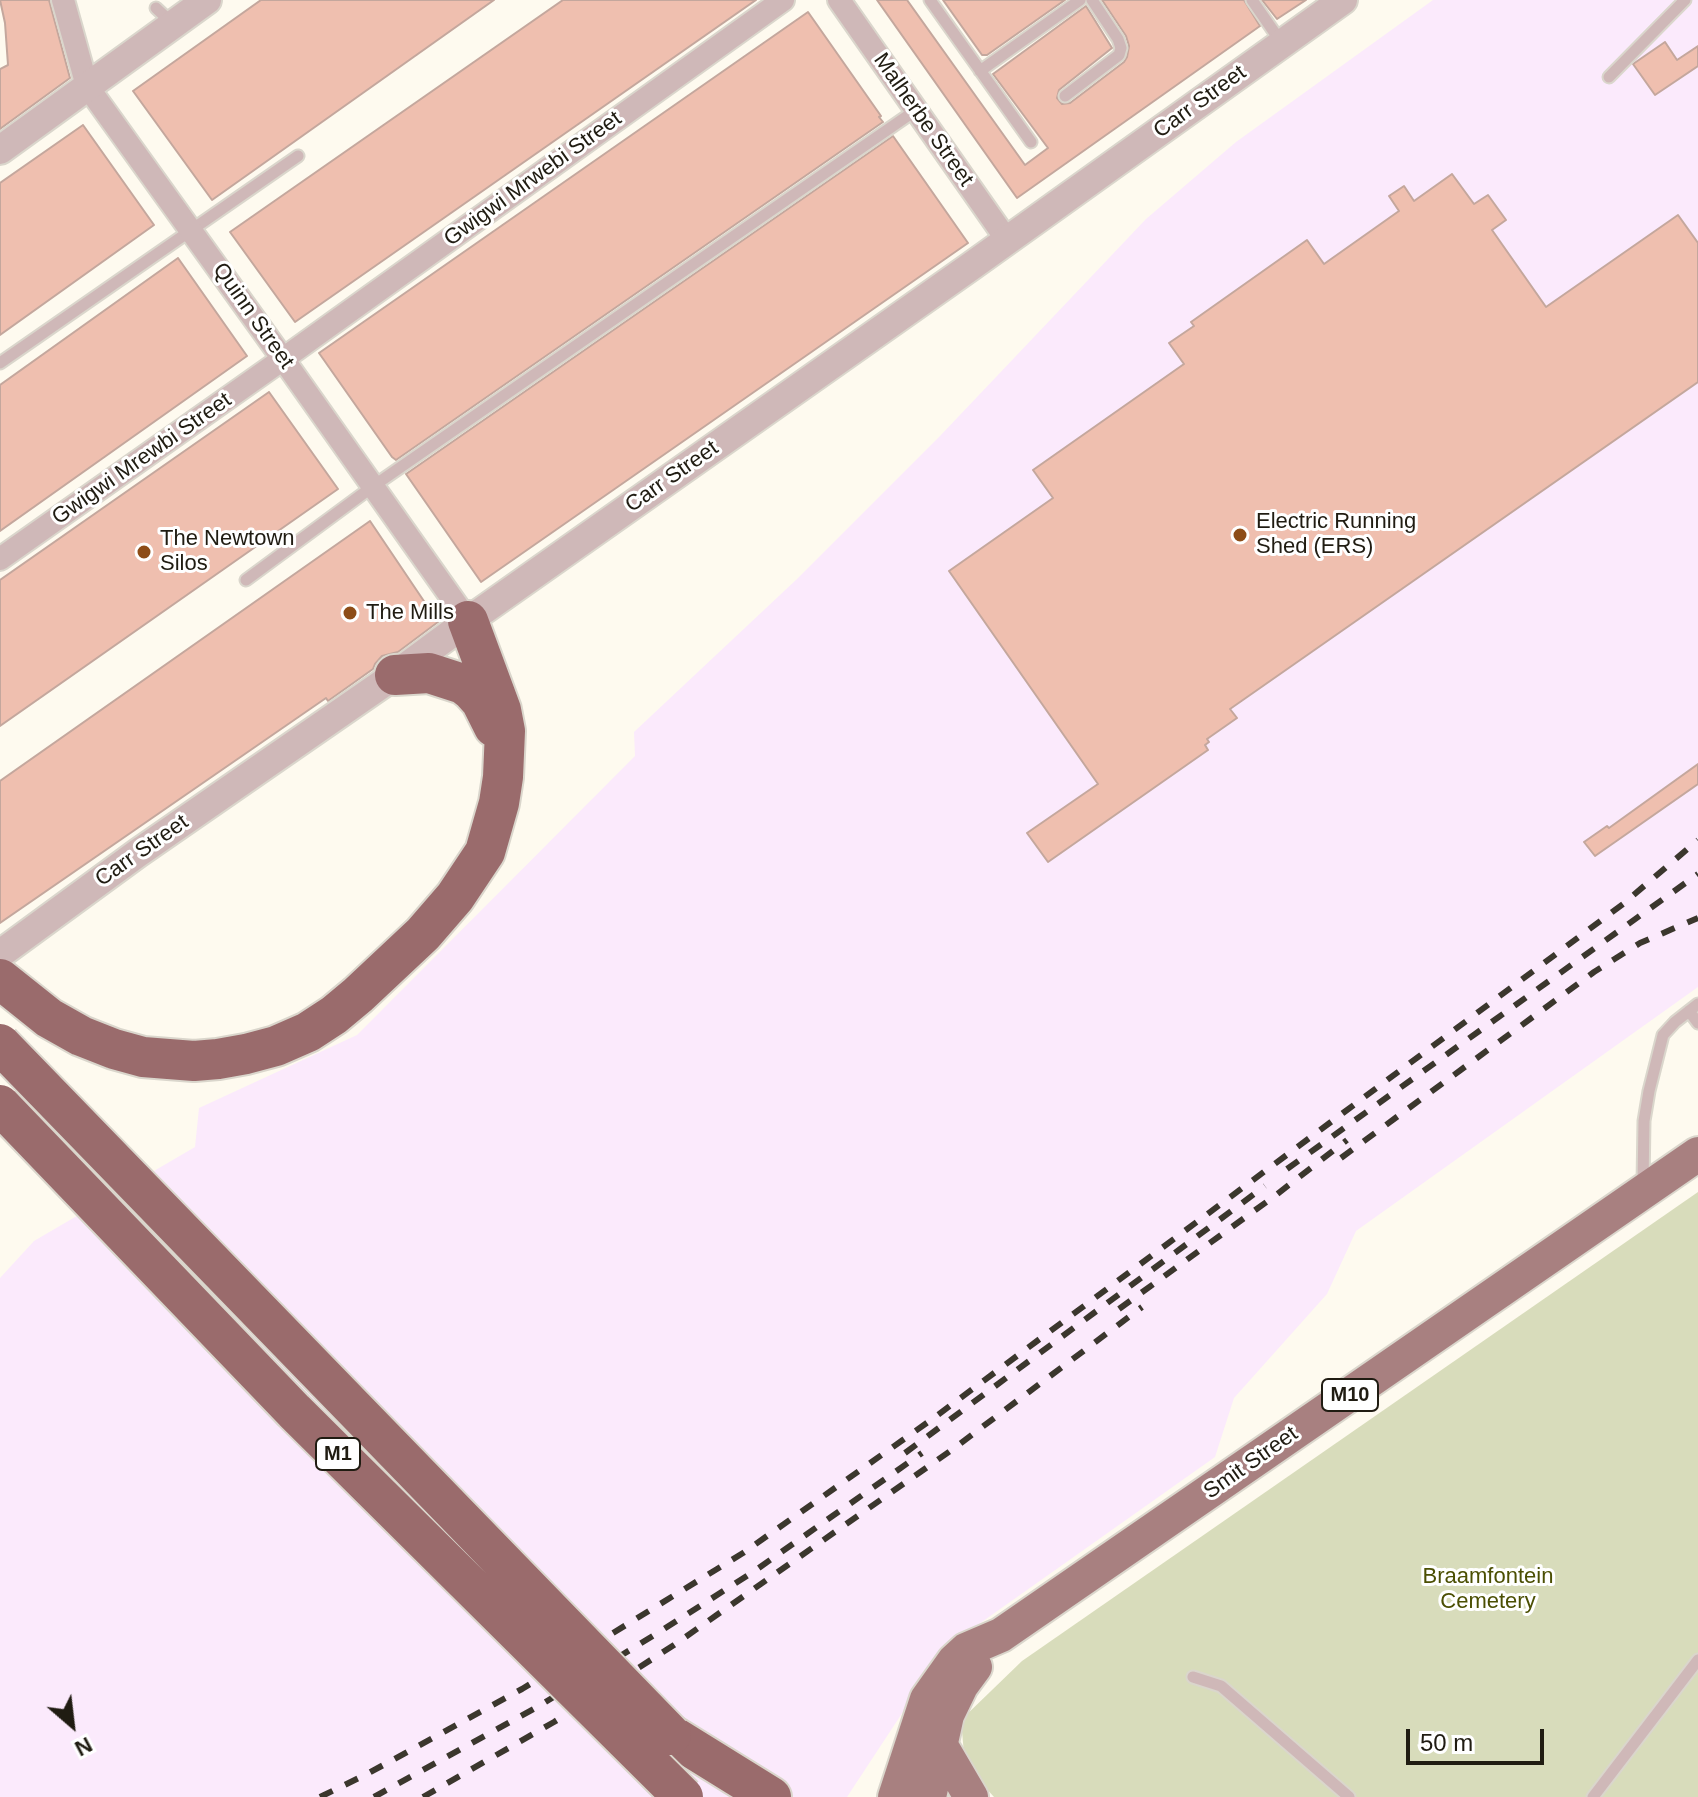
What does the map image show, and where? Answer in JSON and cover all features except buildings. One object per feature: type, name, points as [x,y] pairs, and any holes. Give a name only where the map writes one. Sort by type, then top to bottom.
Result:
[{"type":"highway","points":[[0,979],[49,1018],[81,1036],[143,1057],[194,1061],[218,1059],[276,1046],[308,1032],[334,1015],[423,934],[455,897],[485,852],[499,803],[505,731],[501,710],[468,621]]},
{"type":"highway","points":[[395,675],[429,673],[463,684],[481,701],[505,748]]},
{"type":"highway","name":"M1","points":[[0,1044],[671,1735],[736,1797]]},
{"type":"highway","name":"M1","points":[[0,1105],[294,1411],[683,1797]]},
{"type":"highway","points":[[671,1735],[771,1797]]},
{"type":"main road","name":"Smit Street","points":[[909,1796],[927,1699],[954,1661],[966,1650],[1001,1635],[1698,1154]]},
{"type":"main road","name":"Smit Street","points":[[909,1796],[940,1744],[947,1715],[961,1686],[1001,1635]]},
{"type":"main road","points":[[940,1744],[971,1797]]},
{"type":"street","points":[[0,150],[87,86],[164,16],[207,0]]},
{"type":"street","name":"Gwigwi Mrwebi Street","points":[[283,359],[783,0]]},
{"type":"street","name":"Malherbe Street","points":[[839,0],[1007,240]]},
{"type":"street","name":"Carr Street","points":[[0,954],[138,853],[395,675],[1343,0]]},
{"type":"street","name":"Quinn Street","points":[[65,1],[87,86],[468,621]]},
{"type":"street","name":"Gwigwi Mrewbi Street","points":[[0,559],[283,359]]},
{"type":"lane","points":[[930,0],[1031,142]]},
{"type":"lane","points":[[980,71],[1080,0]]},
{"type":"lane","points":[[1065,96],[1119,55],[1121,48],[1092,0]]},
{"type":"lane","points":[[1252,0],[1282,43]]},
{"type":"lane","points":[[1609,77],[1685,0]]},
{"type":"lane","points":[[246,580],[372,487],[916,110]]},
{"type":"lane","points":[[0,363],[298,156]]},
{"type":"lane","points":[[1643,1192],[1644,1121],[1663,1035],[1694,1008],[1698,1023]]},
{"type":"lane","points":[[1593,1797],[1698,1660]]},
{"type":"lane","points":[[1193,1677],[1221,1686],[1349,1797]]},
{"type":"shaded area","points":[[1433,0],[1698,0],[1698,987],[1356,1231],[1327,1294],[1234,1398],[1215,1457],[945,1648],[847,1797],[0,1797],[0,1278],[34,1241],[195,1147],[199,1108],[357,1035],[635,756],[634,732],[797,579],[940,436],[1146,219],[1236,142]]},
{"type":"green space","name":"Braamfontein Cemetery","points":[[1698,1192],[1698,1797],[994,1797],[965,1765],[961,1720],[1022,1661]]},
{"type":"railway","points":[[320,1797],[522,1689],[743,1553],[931,1420],[1623,904],[1698,840]]},
{"type":"railway","points":[[1287,1169],[1698,874]]},
{"type":"railway","points":[[1341,1158],[1594,972],[1640,943],[1698,918]]},
{"type":"railway","points":[[1119,1309],[1347,1140]]},
{"type":"railway","points":[[905,1453],[1265,1186]]},
{"type":"railway","points":[[423,1797],[554,1722],[674,1645],[953,1449],[1142,1307]]},
{"type":"railway","points":[[374,1797],[539,1706],[664,1629],[753,1572],[922,1453]]},
{"type":"place","name":"Electric Running Shed (ERS)","points":[[1240,535]]},
{"type":"place","name":"The Newtown Silos","points":[[144,552]]},
{"type":"place","name":"The Mills","points":[[350,613]]}]
